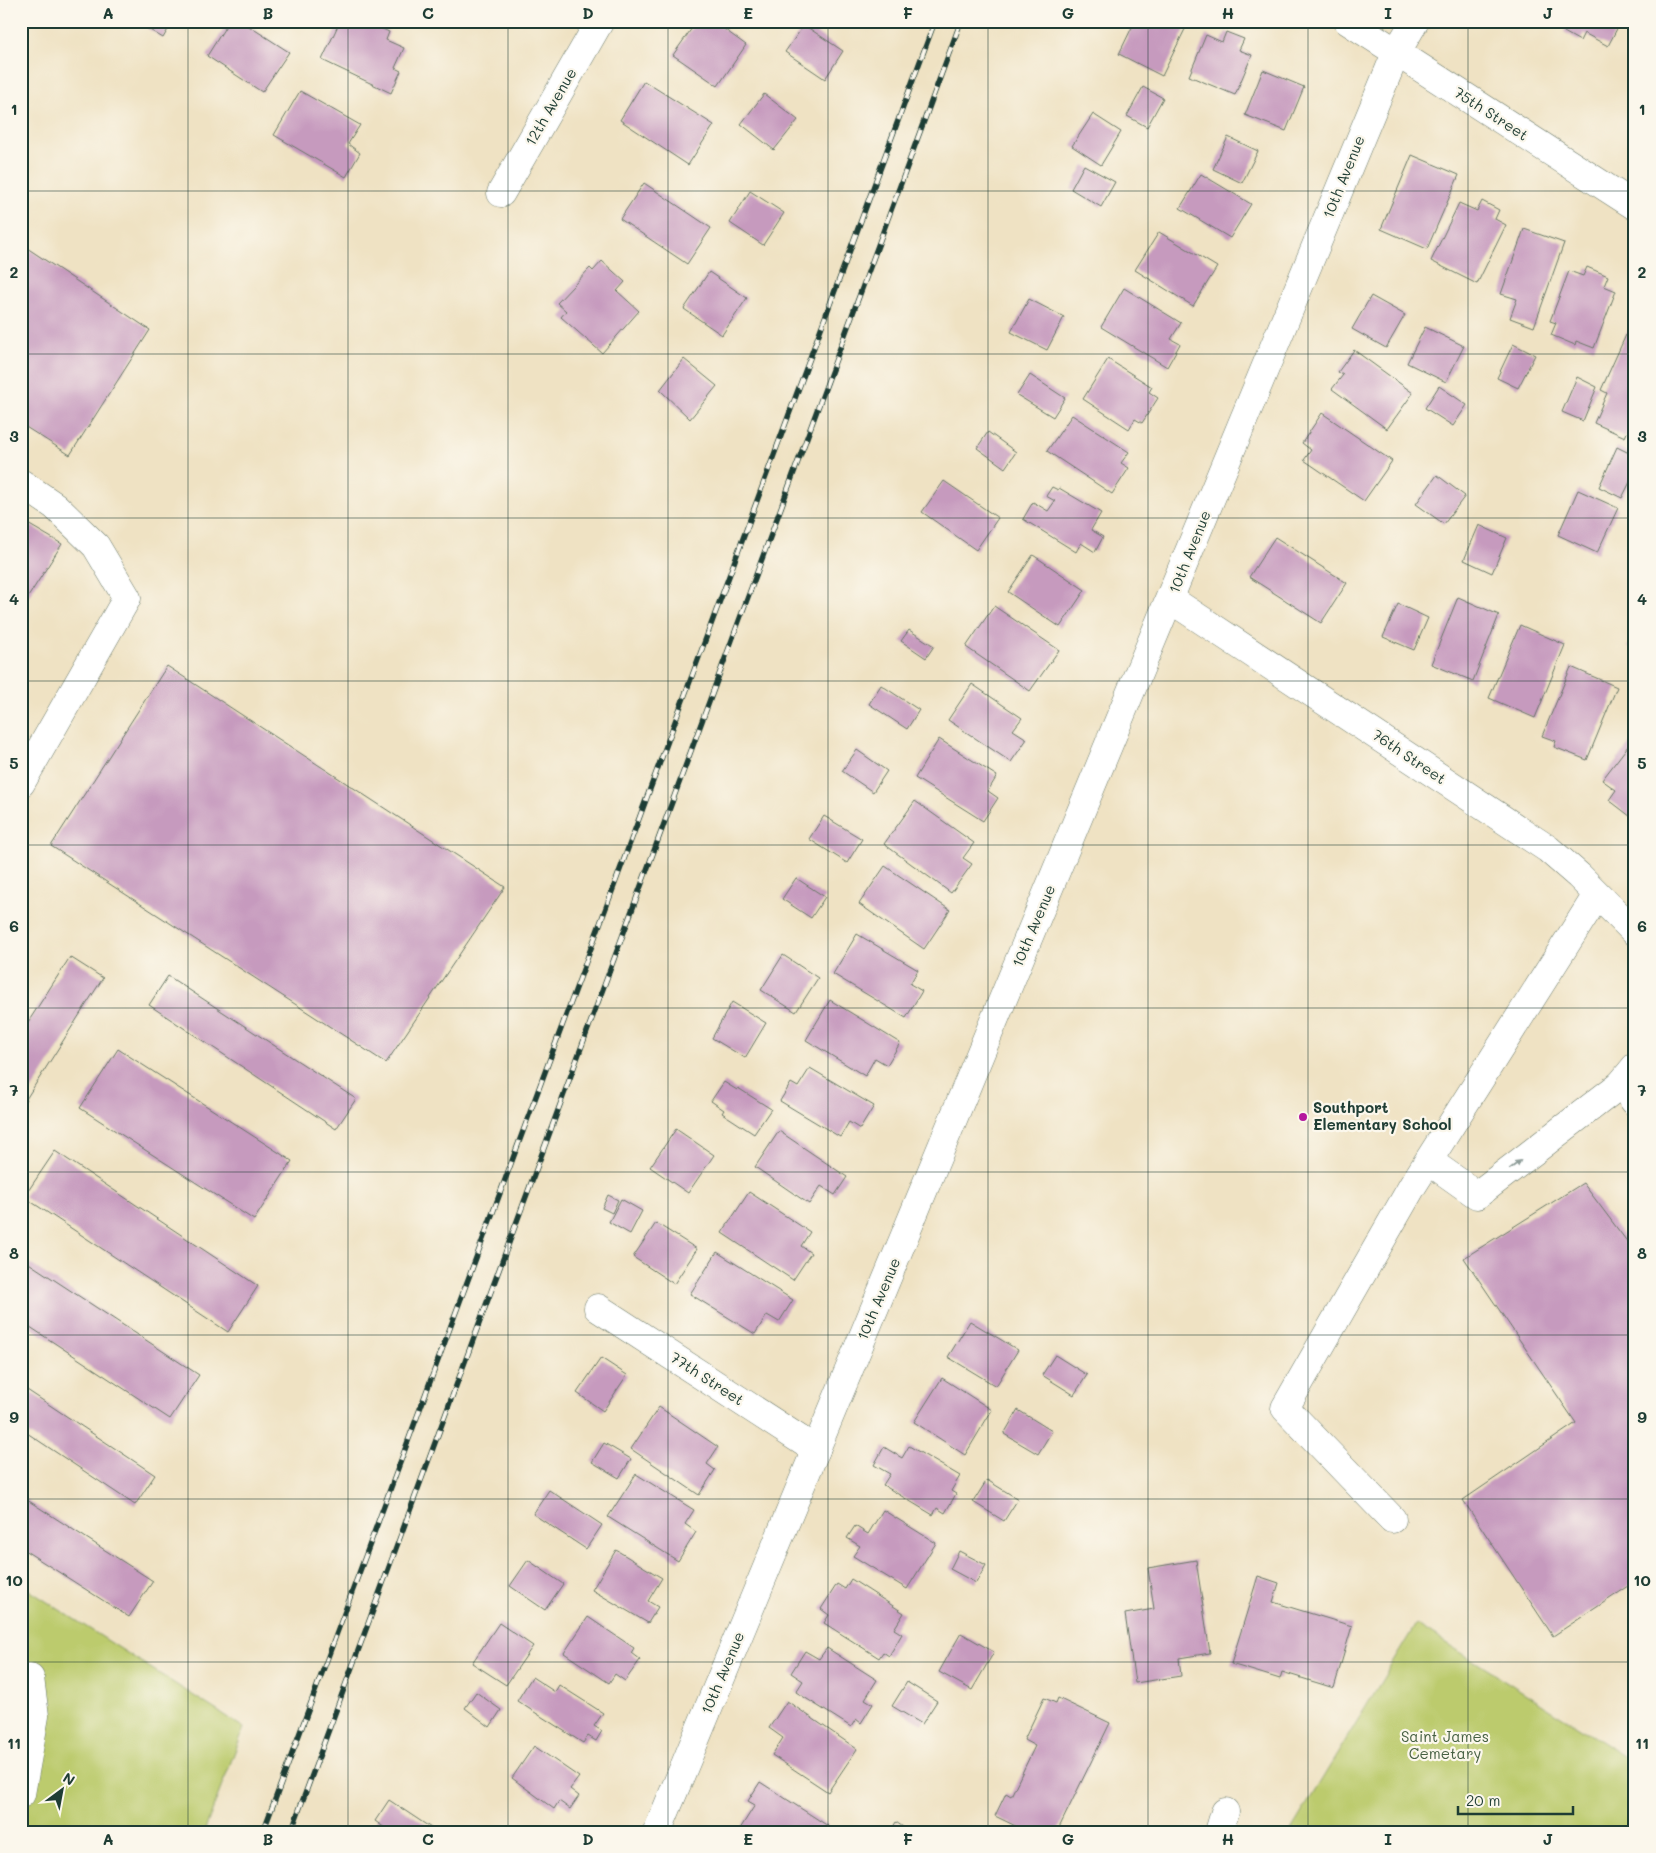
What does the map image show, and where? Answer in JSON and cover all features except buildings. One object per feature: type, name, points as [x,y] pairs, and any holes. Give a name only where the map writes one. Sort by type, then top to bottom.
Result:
[{"type":"street","name":"12th Avenue","points":[[501,193],[600,21]]},
{"type":"street","name":"75th Street","points":[[1348,21],[1635,206]]},
{"type":"street","name":"10th Avenue","points":[[657,1832],[1396,52],[1415,21]]},
{"type":"street","points":[[21,483],[55,506],[96,546],[128,598],[21,783]]},
{"type":"street","name":"76th Street","points":[[1170,599],[1548,849],[1579,876],[1635,932]]},
{"type":"street","points":[[1392,1519],[1285,1408],[1413,1185],[1597,895]]},
{"type":"street","points":[[1429,1161],[1477,1195],[1630,1085]]},
{"type":"street","name":"77th Street","points":[[598,1308],[816,1450]]},
{"type":"street","points":[[21,1794],[35,1716],[30,1678]]},
{"type":"green space","points":[[21,1585],[244,1728],[204,1832],[21,1832]]},
{"type":"green space","name":"Saint James Cemetary","points":[[1416,1624],[1635,1763],[1635,1832],[1290,1832]]},
{"type":"railway","points":[[263,1832],[935,21]]},
{"type":"railway","points":[[291,1832],[961,21]]},
{"type":"place","name":"Southport Elementary School","points":[[1303,1117]]}]
